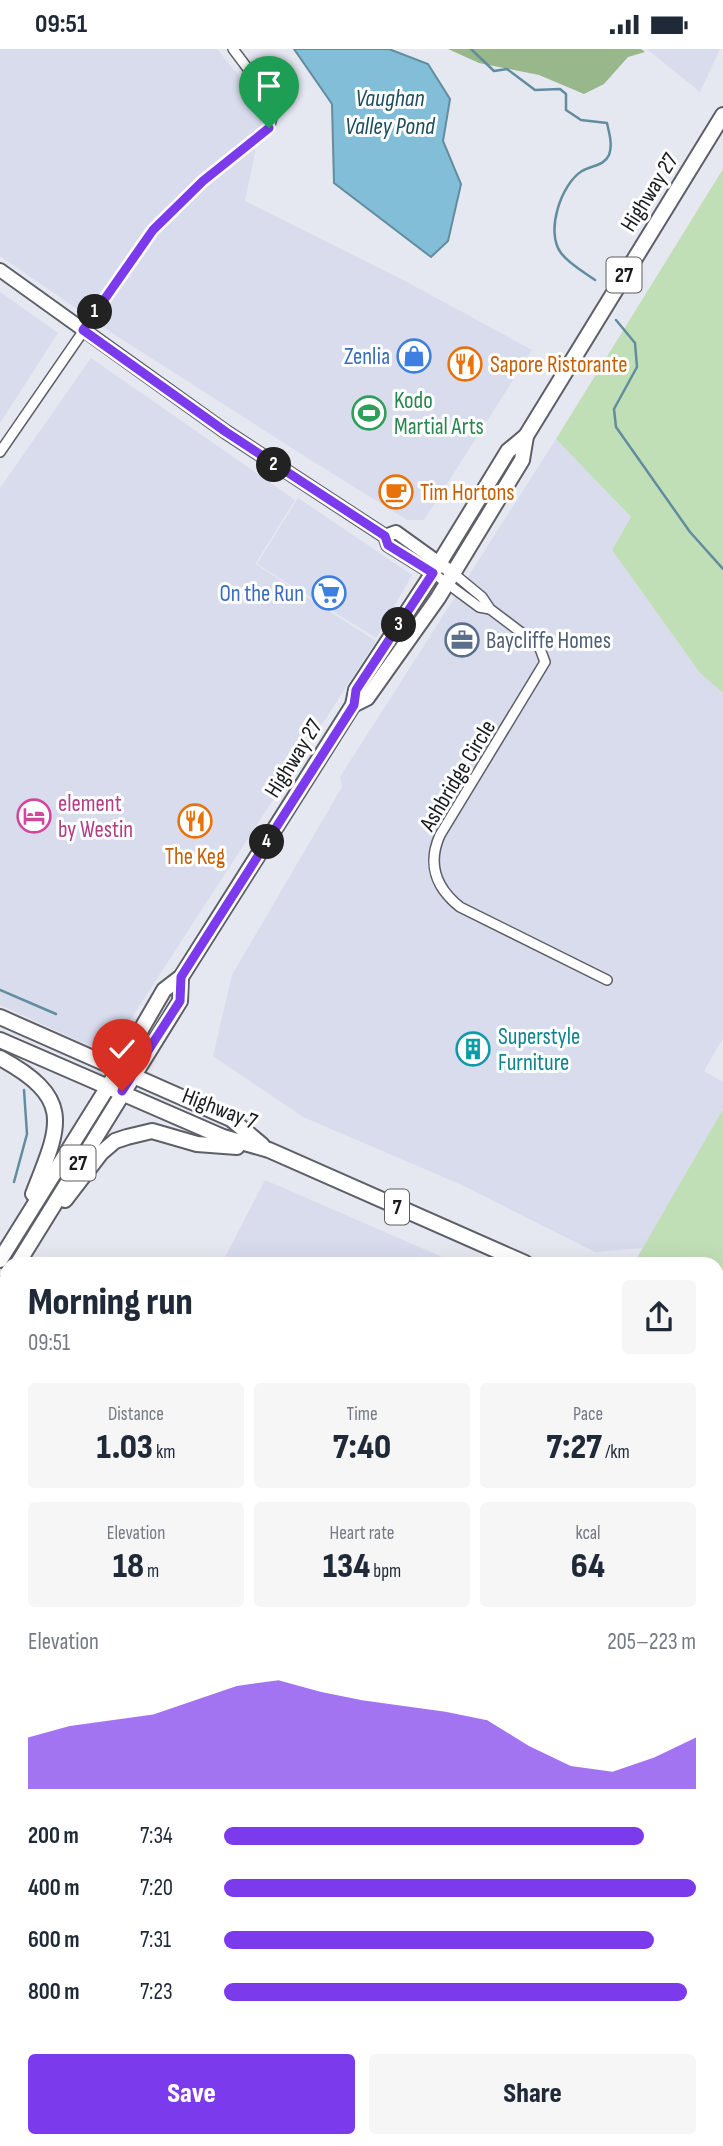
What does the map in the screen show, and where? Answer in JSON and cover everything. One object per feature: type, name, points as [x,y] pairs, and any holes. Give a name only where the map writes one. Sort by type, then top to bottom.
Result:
[{"type":"main road","name":"Highway 27","points":[[22,1257],[116,1088],[164,990],[181,977],[354,705],[356,690],[436,568],[508,450],[526,436],[723,115]]},
{"type":"main road","name":"Highway 27","points":[[354,705],[367,698],[450,578],[522,460],[526,436]]},
{"type":"main road","name":"Highway 7","points":[[0,1017],[231,1119],[269,1150]]},
{"type":"main road","name":"Highway 7","points":[[0,1040],[116,1088],[223,1137],[269,1150],[511,1257]]},
{"type":"main road","points":[[0,1058],[24,1071],[48,1095],[57,1128],[20,1228]]},
{"type":"main road","name":"Highway 27","points":[[2,1257],[116,1088]]},
{"type":"main road","points":[[35,1236],[101,1153],[116,1141],[152,1131],[197,1144],[269,1150]]},
{"type":"street","points":[[0,452],[153,230],[203,181],[269,128],[274,111],[270,98],[233,49]]},
{"type":"street","points":[[0,270],[226,432],[385,536],[396,532],[450,578]]},
{"type":"street","name":"Ashbridge Circle","points":[[450,578],[480,607],[490,609],[540,646],[545,662],[440,835],[435,851],[436,878],[446,896],[460,907],[607,980]]},
{"type":"shaded area","points":[[0,49],[217,49],[260,102],[262,117],[245,201],[405,281],[532,350],[424,520],[407,520],[109,331],[0,256]]},
{"type":"shaded area","points":[[647,49],[720,49],[700,92]]},
{"type":"shaded area","points":[[0,292],[58,333],[0,423]]},
{"type":"shaded area","points":[[91,358],[295,500],[255,564],[376,641],[114,1045],[92,1047],[0,1005],[0,488]]},
{"type":"shaded area","points":[[556,439],[631,517],[612,550],[700,673],[723,693],[723,1038],[704,1071],[723,1082],[723,1109],[643,1248],[595,1252],[462,1185],[303,1117],[213,1056],[232,975],[342,787],[340,777]]},
{"type":"shaded area","points":[[298,498],[412,575],[376,638],[257,564]]},
{"type":"shaded area","points":[[265,1180],[442,1257],[225,1257]]},
{"type":"green space","points":[[448,49],[641,49],[645,52],[628,57],[604,84],[584,94],[539,75],[479,63]]},
{"type":"green space","points":[[723,169],[723,693],[700,673],[612,550],[631,517],[556,439]]},
{"type":"green space","points":[[723,1109],[723,1257],[637,1257]]},
{"type":"water","name":"Vaughan Valley Pond","points":[[294,49],[389,49],[428,64],[450,99],[443,141],[461,184],[448,241],[431,257],[334,183],[332,104]]},
{"type":"waterway","points":[[471,49],[494,71],[507,69],[535,90],[560,89],[566,94],[566,110],[581,120],[607,123],[611,143],[609,155],[604,161],[574,177],[562,197],[555,221],[556,244],[561,253],[595,280]]},
{"type":"waterway","points":[[616,320],[635,343],[637,367],[614,409],[616,427],[690,532],[723,569]]},
{"type":"waterway","points":[[0,990],[56,1014]]},
{"type":"waterway","points":[[14,1182],[27,1134],[24,1090]]},
{"type":"place","name":"Zenlia","points":[[414,356]]},
{"type":"place","name":"Sapore Ristorante","points":[[465,364]]},
{"type":"place","name":"Kodo Martial Arts","points":[[369,413]]},
{"type":"place","name":"Tim Hortons","points":[[396,492]]},
{"type":"place","name":"On the Run","points":[[329,593]]},
{"type":"place","name":"Baycliffe Homes","points":[[462,640]]},
{"type":"place","name":"element by Westin","points":[[34,816]]},
{"type":"place","name":"The Keg","points":[[195,821]]},
{"type":"place","name":"Superstyle Furniture","points":[[473,1049]]},
{"type":"route","points":[[122,1091],[180,1001],[181,977],[354,705],[356,690],[380,651],[433,573],[388,545],[385,536],[226,432],[83,330],[153,230],[203,181],[269,128]]}]
